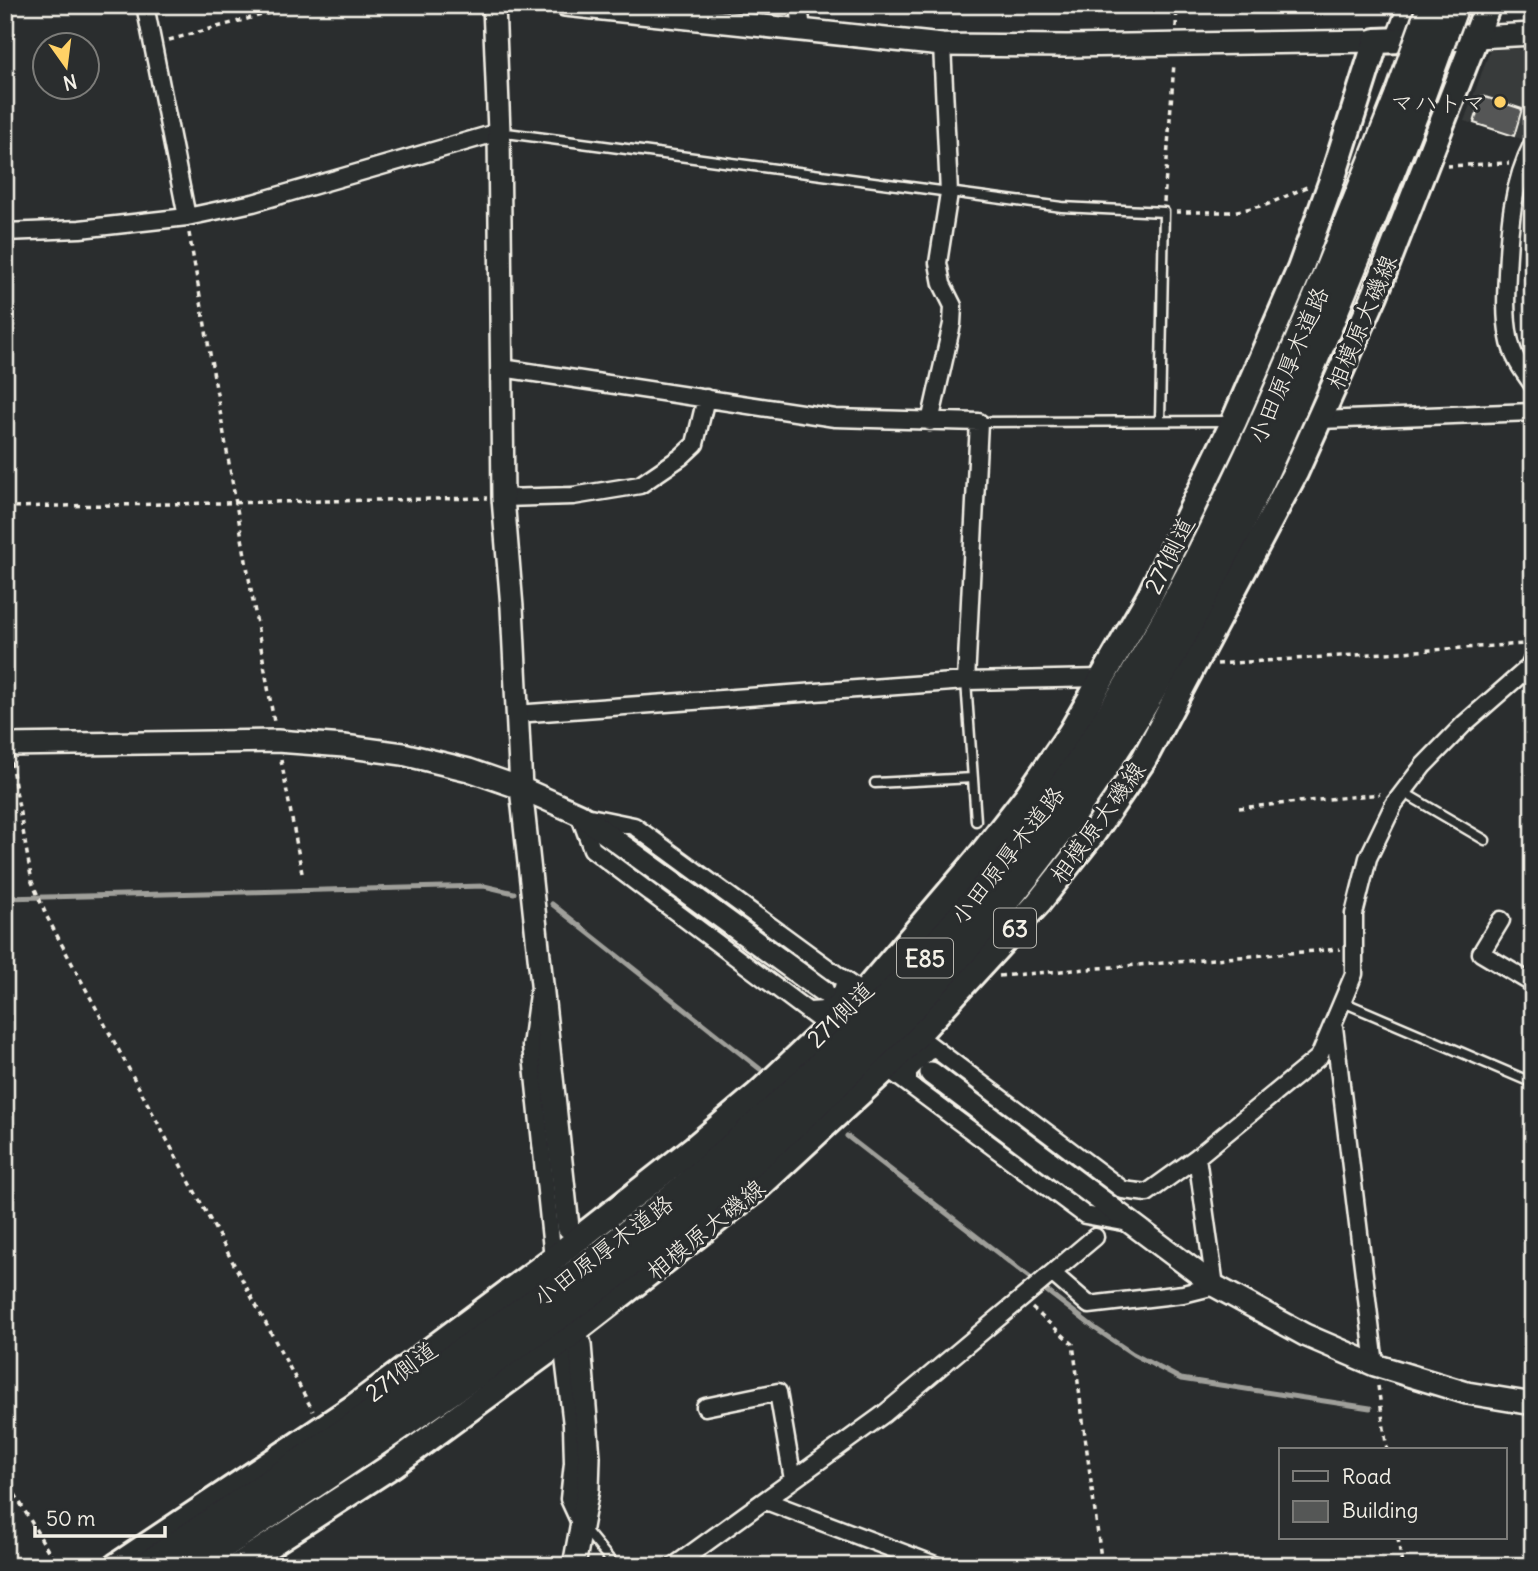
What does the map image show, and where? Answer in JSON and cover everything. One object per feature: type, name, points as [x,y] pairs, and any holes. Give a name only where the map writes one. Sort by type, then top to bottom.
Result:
[{"type":"highway","name":"小田原厚木道路","points":[[191,1566],[384,1437],[603,1283],[729,1182],[820,1102],[905,1016],[1017,885],[1098,774],[1152,687],[1211,580],[1272,455],[1337,304],[1410,96],[1432,5]]},
{"type":"highway","name":"小田原厚木道路","points":[[146,1566],[369,1417],[588,1265],[702,1175],[800,1088],[890,998],[997,874],[1077,766],[1192,572],[1252,450],[1356,204],[1454,5]]},
{"type":"main road","name":"63","points":[[1477,37],[1488,5]]},
{"type":"main road","points":[[1385,41],[1477,37]]},
{"type":"main road","name":"相模原大磯線","points":[[237,1566],[393,1465],[571,1343],[753,1192],[887,1068],[926,1043],[973,975],[1039,902],[1094,832],[1144,759],[1295,473],[1375,295],[1477,37]]},
{"type":"main road","name":"271側道","points":[[116,1566],[322,1428],[553,1259],[694,1148],[758,1094],[830,1027],[854,987],[977,860],[1027,796],[1071,732],[1149,597],[1234,421],[1300,269],[1385,41]]},
{"type":"street","points":[[145,5],[187,217]]},
{"type":"street","points":[[494,5],[499,132],[503,498],[512,607],[516,714],[521,788],[568,1227]]},
{"type":"street","points":[[565,5],[942,45],[1385,41],[1407,5]]},
{"type":"street","points":[[799,5],[802,30]]},
{"type":"street","points":[[1477,37],[1518,33],[1531,39]]},
{"type":"street","points":[[930,422],[952,324],[953,306],[942,284],[938,263],[949,193],[942,45]]},
{"type":"street","points":[[5,232],[80,229],[187,217],[253,203],[499,132]]},
{"type":"street","points":[[1533,143],[1521,166],[1509,226],[1506,308],[1509,339],[1519,366],[1533,385]]},
{"type":"street","points":[[502,368],[835,418],[979,422],[966,681]]},
{"type":"street","points":[[503,498],[573,496],[640,485],[695,444],[706,398]]},
{"type":"street","points":[[1319,420],[1533,412]]},
{"type":"street","points":[[926,1043],[1124,1190],[1147,1193],[1197,1157],[1320,1057],[1354,974],[1354,914],[1368,858],[1394,804],[1432,757],[1464,724],[1528,668],[1533,658]]},
{"type":"street","points":[[516,714],[966,681],[1102,678]]},
{"type":"street","points":[[7,745],[277,741],[403,754],[469,770],[521,788],[579,814],[823,991]]},
{"type":"street","points":[[579,814],[634,826],[854,987]]},
{"type":"street","points":[[579,814],[592,849],[830,1027]]},
{"type":"street","points":[[1502,920],[1481,953],[1533,984]]},
{"type":"street","points":[[540,973],[531,1046],[553,1259]]},
{"type":"street","points":[[810,1012],[824,1010],[842,991],[854,987]]},
{"type":"street","points":[[1334,1025],[1375,1365]]},
{"type":"street","points":[[908,1083],[908,1071],[927,1052],[926,1043]]},
{"type":"street","points":[[887,1068],[1084,1215],[1133,1224]]},
{"type":"street","points":[[931,1073],[1215,1286],[1304,1335],[1375,1365],[1467,1393],[1533,1404]]},
{"type":"street","points":[[1197,1157],[1215,1286]]},
{"type":"street","points":[[674,1566],[884,1414],[1095,1237]]},
{"type":"street","points":[[1048,1277],[1089,1305],[1184,1294],[1215,1286]]},
{"type":"street","points":[[571,1343],[589,1457],[588,1489],[574,1566]]},
{"type":"street","points":[[705,1407],[778,1392],[793,1480]]},
{"type":"street","points":[[766,1501],[938,1566]]},
{"type":"lane","points":[[499,132],[1062,207],[1164,212],[1160,421]]},
{"type":"lane","points":[[979,422],[1234,421]]},
{"type":"lane","points":[[966,681],[976,821]]},
{"type":"lane","points":[[875,783],[973,778]]},
{"type":"lane","points":[[1403,792],[1485,840]]},
{"type":"lane","points":[[1343,1002],[1533,1083]]},
{"type":"lane","points":[[581,1525],[615,1566]]},
{"type":"path","points":[[152,44],[299,5]]},
{"type":"path","points":[[1177,5],[1164,212],[1232,212],[1266,205],[1308,187]]},
{"type":"path","points":[[1439,167],[1489,163],[1521,166]]},
{"type":"path","points":[[187,217],[302,873]]},
{"type":"path","points":[[5,507],[503,498]]},
{"type":"path","points":[[1194,666],[1533,644]]},
{"type":"path","points":[[7,745],[32,882],[47,917],[322,1428]]},
{"type":"path","points":[[1239,808],[1403,792]]},
{"type":"path","points":[[973,975],[990,976],[1353,948]]},
{"type":"path","points":[[1026,1296],[1073,1344],[1102,1566]]},
{"type":"path","points":[[1375,1365],[1387,1448]]},
{"type":"path","points":[[5,1477],[57,1566]]},
{"type":"path","points":[[1398,1540],[1402,1566]]},
{"type":"shaded area","points":[[1518,48],[1526,54],[1533,69],[1533,132],[1528,141],[1464,121],[1490,50]]},
{"type":"building","points":[[1482,96],[1522,109],[1514,136],[1474,123]]},
{"type":"waterway","points":[[5,898],[484,886],[514,893]]},
{"type":"waterway","points":[[552,904],[760,1069]]},
{"type":"waterway","points":[[847,1136],[1096,1329],[1133,1354],[1181,1379],[1370,1408]]},
{"type":"place","name":"マハトマ","points":[[1500,102]]}]
